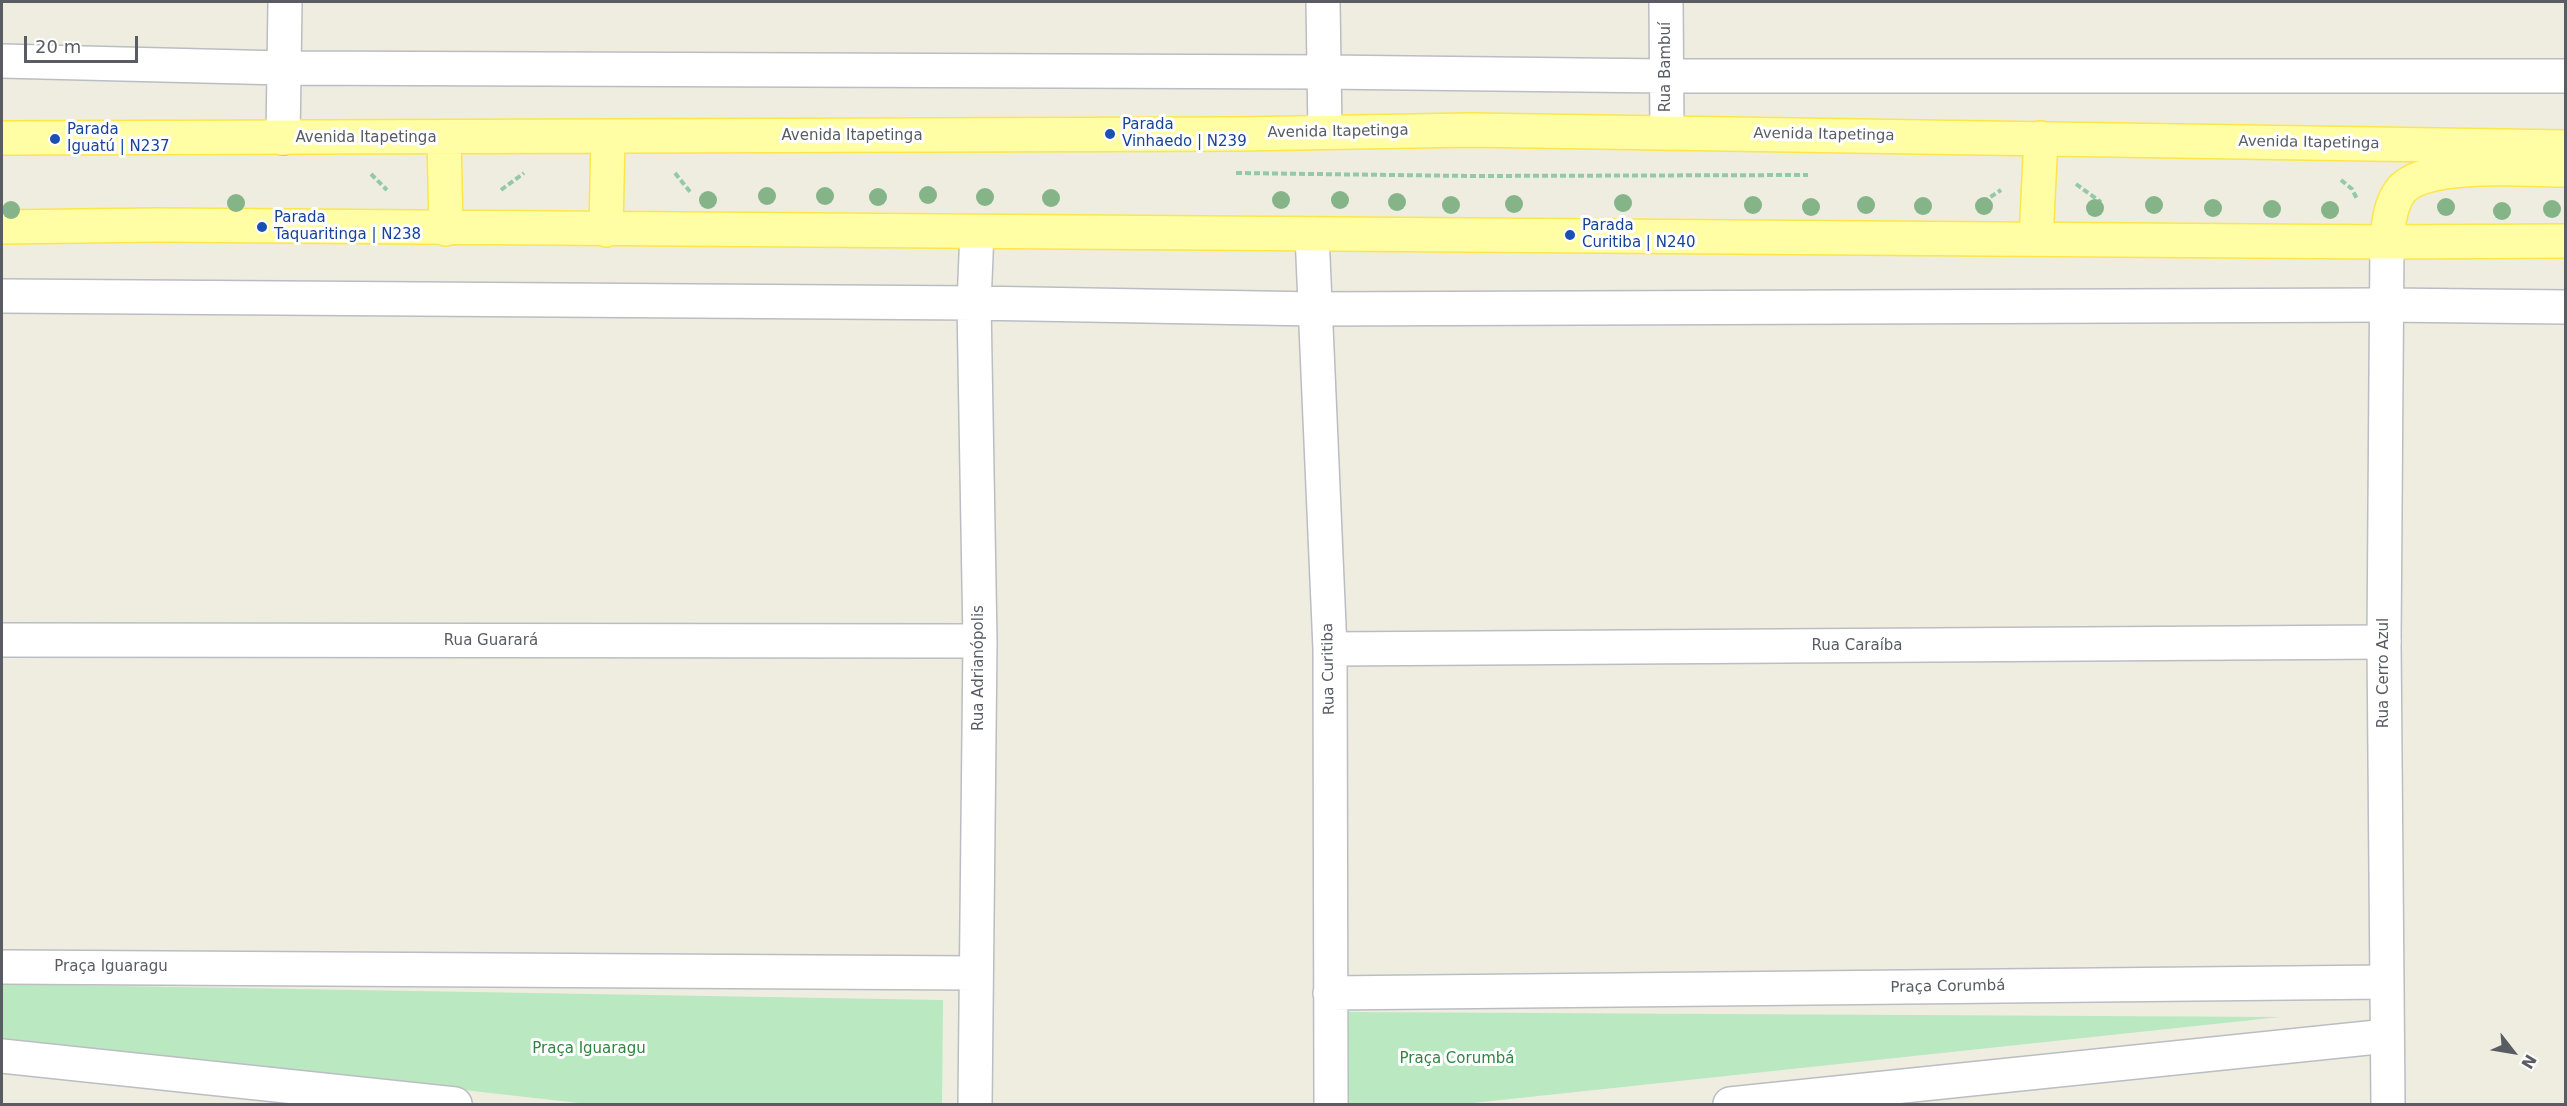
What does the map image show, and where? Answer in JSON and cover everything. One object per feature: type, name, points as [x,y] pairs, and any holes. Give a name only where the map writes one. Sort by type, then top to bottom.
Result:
[{"type":"main road","name":"Avenida Itapetinga","points":[[2,138],[608,137],[1470,130],[2565,147]]},
{"type":"main road","points":[[444,137],[446,229]]},
{"type":"main road","points":[[606,230],[608,137]]},
{"type":"main road","points":[[2036,239],[2041,138]]},
{"type":"main road","points":[[2387,242],[2388,222],[2403,189],[2431,174],[2461,170],[2565,170]]},
{"type":"main road","points":[[2,227],[157,225],[2387,242],[2565,241]]},
{"type":"street","points":[[283,138],[285,2]]},
{"type":"street","points":[[1323,2],[1325,132]]},
{"type":"street","name":"Rua Bambuí","points":[[1666,2],[1667,133]]},
{"type":"street","points":[[2,61],[284,68],[1324,72],[1665,76],[2565,76]]},
{"type":"street","name":"Rua Adrianópolis","points":[[975,1104],[980,641],[974,303],[977,232]]},
{"type":"street","name":"Rua Curitiba","points":[[1312,234],[1330,650],[1331,1104]]},
{"type":"street","name":"Rua Cerro Azul","points":[[2387,242],[2384,642],[2388,1104]]},
{"type":"street","points":[[2,296],[974,303],[1316,309],[2386,305],[2565,307]]},
{"type":"street","name":"Rua Guarará","points":[[2,640],[980,641]]},
{"type":"street","name":"Rua Caraíba","points":[[1330,650],[2384,642]]},
{"type":"street","name":"Praça Iguaragu","points":[[2,967],[975,973]]},
{"type":"street","name":"Praça Corumbá","points":[[1330,993],[2386,982]]},
{"type":"street","points":[[1730,1104],[2387,1036]]},
{"type":"street","points":[[2,1056],[455,1104]]},
{"type":"path","points":[[498,192],[526,171]]},
{"type":"path","points":[[675,172],[687,172]]},
{"type":"path","points":[[1228,173],[1471,176],[1813,174]]},
{"type":"green space","name":"Praça Iguaragu","points":[[2,984],[943,1000],[942,1104],[588,1104],[2,1038]]},
{"type":"green space","name":"Praça Corumbá","points":[[1344,1012],[2280,1017],[1463,1104],[1339,1104]]},
{"type":"place","name":"Parada Vinhaedo | N239","points":[[1110,134]]},
{"type":"place","name":"Parada Iguatú | N237","points":[[55,139]]},
{"type":"place","name":"Parada Taquaritinga | N238","points":[[262,227]]},
{"type":"place","name":"Parada Curitiba | N240","points":[[1570,235]]}]
